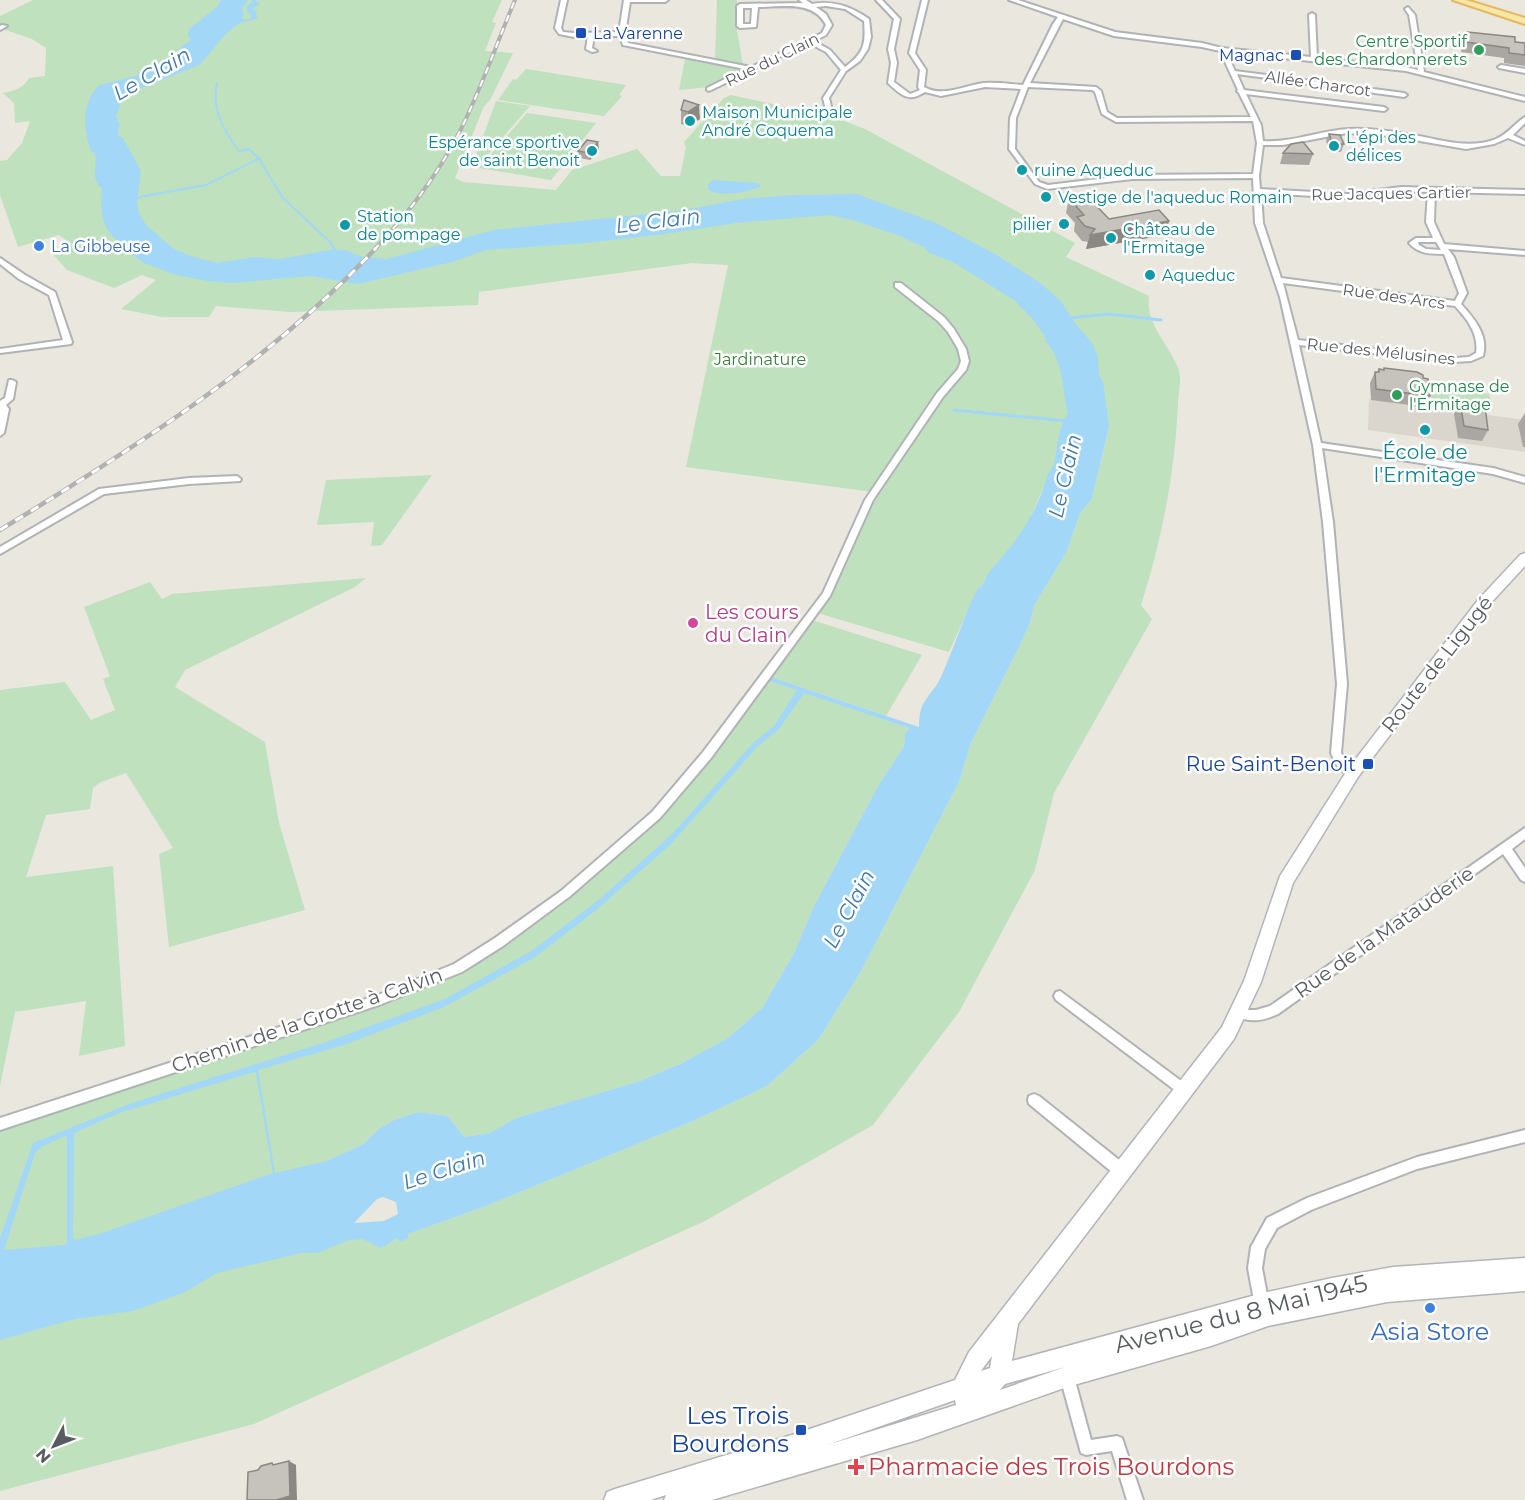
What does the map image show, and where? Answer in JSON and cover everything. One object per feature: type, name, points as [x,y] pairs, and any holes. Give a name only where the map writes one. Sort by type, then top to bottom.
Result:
[{"type":"main road","points":[[1457,0],[1525,21]]},
{"type":"main road","points":[[1473,0],[1525,16]]},
{"type":"main road","name":"Route de Ligugé","points":[[962,1387],[976,1359],[1123,1172],[1228,1033],[1252,982],[1286,881],[1353,773],[1483,603],[1525,558]]},
{"type":"main road","name":"Avenue du 8 Mai 1945","points":[[615,1500],[795,1445],[999,1375],[1393,1277],[1525,1268]]},
{"type":"main road","name":"Avenue du 8 Mai 1945","points":[[675,1500],[969,1412],[1067,1377],[1211,1336],[1265,1310],[1387,1292],[1525,1281]]},
{"type":"main road","points":[[969,1412],[999,1375],[1009,1319]]},
{"type":"main road","points":[[962,1387],[969,1412]]},
{"type":"street","points":[[564,0],[559,31],[569,35],[622,34]]},
{"type":"street","points":[[665,0],[627,0],[622,34],[624,43],[632,47],[753,69]]},
{"type":"street","name":"Rue du Clain","points":[[709,89],[824,34],[829,25],[824,15],[802,0]]},
{"type":"street","points":[[879,0],[897,19],[891,49],[894,63],[891,81],[892,85],[905,95],[914,96],[924,90],[942,94],[986,85],[1094,88],[1098,91],[1104,113],[1116,120],[1255,119]]},
{"type":"street","points":[[924,90],[921,87],[923,70],[912,53],[926,0]]},
{"type":"street","points":[[1012,0],[1121,36],[1202,45],[1222,50],[1421,71],[1525,99]]},
{"type":"street","points":[[755,6],[835,3],[867,20],[869,43],[864,53],[844,70],[826,98],[829,110]]},
{"type":"street","points":[[1408,9],[1412,15],[1421,71]]},
{"type":"street","points":[[1312,15],[1314,58]]},
{"type":"street","points":[[1062,16],[1025,86],[1013,118],[1012,149],[1037,183],[1047,187],[1132,177],[1256,176]]},
{"type":"street","points":[[591,35],[589,49],[594,51]]},
{"type":"street","points":[[811,42],[828,51],[844,70]]},
{"type":"street","points":[[1222,50],[1255,119],[1260,143],[1256,176],[1259,223],[1264,243],[1280,280],[1317,445],[1328,522],[1342,684],[1336,753],[1342,765],[1353,773]]},
{"type":"street","points":[[1501,67],[1525,70]]},
{"type":"street","name":"Allée Charcot","points":[[1232,72],[1404,95]]},
{"type":"street","points":[[1240,91],[1384,109]]},
{"type":"street","points":[[1260,143],[1287,144],[1332,133],[1355,131],[1466,147],[1492,144],[1509,136],[1525,119]]},
{"type":"street","points":[[1509,136],[1525,143]]},
{"type":"street","name":"Rue Jacques Cartier","points":[[1257,191],[1356,196],[1395,189],[1525,192]]},
{"type":"street","name":"Rue des Arcs","points":[[1280,280],[1457,304],[1463,293],[1430,220],[1431,190]]},
{"type":"street","points":[[1442,246],[1525,253]]},
{"type":"street","points":[[0,260],[22,277],[52,294],[68,342],[0,351]]},
{"type":"street","name":"Chemin de la Grotte à Calvin","points":[[0,1124],[379,1000],[458,968],[499,942],[565,894],[656,815],[707,755],[827,594],[869,501],[940,395],[962,370],[965,361],[958,341],[941,319],[898,285]]},
{"type":"street","name":"Rue des Mélusines","points":[[1295,342],[1455,360],[1474,358],[1480,354],[1481,349],[1474,323],[1457,304]]},
{"type":"street","points":[[0,433],[5,409],[1,404],[9,399],[12,382]]},
{"type":"street","points":[[1317,445],[1493,471],[1525,480]]},
{"type":"street","points":[[0,551],[102,490],[178,482],[237,479]]},
{"type":"street","name":"Rue de la Matauderie","points":[[1239,1012],[1250,1017],[1258,1017],[1274,1010],[1525,833]]},
{"type":"street","points":[[1505,848],[1525,877]]},
{"type":"street","points":[[1060,996],[1184,1090]]},
{"type":"street","points":[[1034,1100],[1123,1172]]},
{"type":"street","points":[[1265,1310],[1255,1268],[1258,1247],[1272,1222],[1307,1205],[1417,1163],[1525,1136]]},
{"type":"street","points":[[1067,1377],[1086,1448],[1117,1443],[1135,1500]]},
{"type":"shaded area","points":[[1369,399],[1525,420],[1525,452],[1368,430]]},
{"type":"green space","name":"Jardinature","points":[[33,0],[502,0],[492,22],[496,23],[485,51],[513,53],[490,100],[484,106],[455,178],[463,182],[556,190],[572,170],[637,149],[661,176],[680,176],[686,148],[684,142],[724,98],[731,95],[836,118],[865,129],[1075,243],[1066,257],[1149,296],[1151,317],[1175,362],[1180,379],[1174,455],[1166,506],[1141,605],[1152,619],[1054,793],[1035,870],[959,1012],[873,1125],[705,1221],[254,1424],[0,1491],[0,1128],[145,1083],[458,968],[499,942],[656,815],[763,678],[909,728],[905,734],[904,746],[878,786],[814,906],[794,953],[762,1008],[728,1038],[682,1063],[640,1081],[516,1118],[491,1133],[464,1137],[448,1116],[418,1112],[394,1120],[380,1128],[363,1144],[327,1161],[332,1185],[362,1239],[381,1247],[397,1238],[400,1242],[408,1234],[486,1206],[693,1121],[767,1086],[819,1039],[861,971],[960,780],[970,745],[1030,623],[1034,606],[1067,551],[1080,513],[1092,499],[1109,428],[1061,430],[1056,459],[1024,532],[988,574],[949,652],[814,612],[873,492],[686,467],[728,265],[692,263],[479,292],[478,305],[291,312],[216,306],[209,317],[162,317],[121,309],[156,280],[142,275],[114,288],[67,270],[51,252],[72,244],[59,235],[18,247],[0,195],[0,161],[7,160],[22,143],[30,121],[15,123],[14,103],[3,93],[18,88],[29,78],[45,76],[46,48],[32,39],[0,28],[0,16]]},
{"type":"green space","points":[[717,0],[737,0],[737,31],[743,65],[715,60]]},
{"type":"green space","points":[[685,59],[747,69],[709,87],[679,90]]},
{"type":"green space","points":[[526,69],[626,85],[619,95],[622,96],[604,116],[498,100],[513,79],[516,80]]},
{"type":"green space","points":[[496,101],[530,106],[477,167],[472,167]]},
{"type":"green space","points":[[527,113],[596,123],[551,180],[479,168]]},
{"type":"green space","points":[[1430,386],[1489,394],[1492,411],[1432,403]]},
{"type":"green space","points":[[432,475],[382,545],[371,546],[374,522],[317,525],[326,480]]},
{"type":"green space","points":[[366,578],[355,587],[185,670],[175,687],[265,742],[279,823],[305,910],[169,947],[159,854],[173,848],[126,773],[101,782],[93,788],[90,809],[46,815],[26,877],[113,866],[125,1046],[79,1056],[86,1001],[15,1012],[0,1086],[0,690],[65,682],[91,720],[115,710],[103,679],[110,676],[84,607],[150,582],[162,599],[172,594]]},
{"type":"green space","points":[[809,619],[922,655],[886,716],[768,676]]},
{"type":"water","name":"Le Clain","points":[[221,0],[248,0],[242,8],[244,14],[242,19],[247,20],[253,16],[247,12],[247,6],[252,0],[260,4],[252,9],[257,12],[258,17],[234,27],[199,65],[124,95],[116,116],[120,125],[119,136],[123,138],[141,171],[137,201],[139,213],[146,225],[174,249],[217,263],[254,257],[280,259],[329,250],[345,250],[360,256],[386,259],[494,230],[685,210],[742,199],[857,194],[936,223],[997,255],[1040,283],[1060,300],[1092,343],[1098,357],[1099,375],[1103,382],[1109,427],[1092,499],[1080,513],[1067,551],[1034,606],[1030,623],[970,745],[960,780],[861,971],[819,1039],[767,1086],[693,1121],[486,1206],[408,1234],[408,1238],[400,1242],[397,1238],[381,1248],[362,1239],[349,1240],[317,1253],[301,1253],[217,1273],[185,1292],[133,1311],[75,1319],[0,1340],[0,1238],[33,1143],[132,1103],[323,1043],[445,999],[533,950],[601,898],[674,832],[753,743],[774,726],[797,690],[766,680],[768,676],[919,727],[923,704],[941,677],[977,590],[1017,539],[1037,504],[1054,462],[1060,430],[1068,413],[1056,357],[1032,318],[1014,300],[953,262],[929,253],[924,247],[853,220],[829,215],[736,223],[587,243],[486,250],[452,262],[358,284],[311,276],[233,283],[208,281],[176,275],[144,263],[120,246],[123,244],[106,227],[101,205],[102,189],[95,176],[95,153],[91,151],[86,133],[86,108],[99,85],[138,75],[177,61],[185,52],[181,50],[181,47],[191,40],[188,36],[189,29],[217,7]],"holes":[[[804,693],[909,728],[905,734],[904,746],[878,786],[814,906],[794,953],[762,1008],[728,1038],[682,1063],[640,1081],[516,1118],[490,1133],[464,1137],[448,1116],[418,1112],[394,1120],[380,1128],[363,1144],[327,1161],[275,1173],[258,1070],[344,1045],[444,1007],[535,957],[595,911],[671,844],[758,746],[779,729]],[[254,1072],[273,1173],[76,1240],[73,1238],[74,1133],[119,1113]],[[65,1136],[67,1138],[67,1243],[4,1250],[35,1153],[41,1147]],[[383,1197],[396,1202],[398,1214],[384,1221],[354,1223],[377,1199]]]},
{"type":"water","points":[[713,180],[758,183],[761,186],[726,194],[712,192],[708,189],[708,184]]},
{"type":"building","points":[[1467,32],[1515,37],[1515,42],[1525,43],[1525,55],[1509,53],[1509,48],[1466,42]]},
{"type":"building","points":[[684,100],[699,105],[688,112],[681,110]]},
{"type":"building","points":[[1329,134],[1340,135],[1344,144],[1333,144]]},
{"type":"building","points":[[587,140],[598,142],[589,153],[578,151]]},
{"type":"building","points":[[1303,142],[1313,154],[1283,153],[1291,144]]},
{"type":"building","points":[[1088,197],[1109,219],[1159,210],[1169,221],[1090,235],[1095,229],[1085,226],[1077,217],[1084,215],[1069,198]]},
{"type":"building","points":[[1384,368],[1417,372],[1423,375],[1423,378],[1428,379],[1430,396],[1376,389],[1375,372],[1379,372],[1379,369],[1384,370]]},
{"type":"building","points":[[1460,402],[1485,406],[1488,430],[1464,426]]},
{"type":"building","points":[[289,1461],[290,1496],[276,1500],[247,1500],[248,1472],[272,1463],[273,1465]]},
{"type":"waterway","points":[[217,83],[217,111],[224,128],[239,151],[249,149],[259,159]]},
{"type":"waterway","points":[[134,198],[206,185],[259,159]]},
{"type":"waterway","points":[[259,159],[283,198],[331,243],[334,250]]},
{"type":"waterway","points":[[334,248],[336,253]]},
{"type":"waterway","points":[[1070,318],[1109,314],[1161,320]]},
{"type":"waterway","points":[[954,410],[1067,421]]},
{"type":"railway","points":[[374,250],[420,195],[449,151],[474,102],[515,0]]},
{"type":"railway","points":[[0,530],[100,468],[198,402],[291,329],[335,290],[376,248]]},
{"type":"place","name":"La Varenne","points":[[581,33]]},
{"type":"place","name":"Centre Sportif des Chardonnerets","points":[[1479,50]]},
{"type":"place","name":"Magnac","points":[[1296,55]]},
{"type":"place","name":"Maison Municipale André Coquema","points":[[690,121]]},
{"type":"place","name":"L'épi des délices","points":[[1334,146]]},
{"type":"place","name":"Espérance sportive de saint Benoit","points":[[592,151]]},
{"type":"place","name":"ruine Aqueduc","points":[[1022,170]]},
{"type":"place","name":"Vestige de l'aqueduc Romain","points":[[1046,197]]},
{"type":"place","name":"pilier","points":[[1064,224]]},
{"type":"place","name":"Station de pompage","points":[[345,225]]},
{"type":"place","name":"Château de l'Ermitage","points":[[1111,238]]},
{"type":"place","name":"La Gibbeuse","points":[[39,246]]},
{"type":"place","name":"Aqueduc","points":[[1150,275]]},
{"type":"place","name":"Gymnase de l'Ermitage","points":[[1397,395]]},
{"type":"place","name":"École de l'Ermitage","points":[[1425,430]]},
{"type":"place","name":"Les cours du Clain","points":[[693,623]]},
{"type":"place","name":"Rue Saint-Benoit","points":[[1368,764]]},
{"type":"place","name":"Asia Store","points":[[1430,1308]]},
{"type":"place","name":"Les Trois Bourdons","points":[[801,1430]]},
{"type":"place","name":"Pharmacie des Trois Bourdons","points":[[856,1467]]}]
